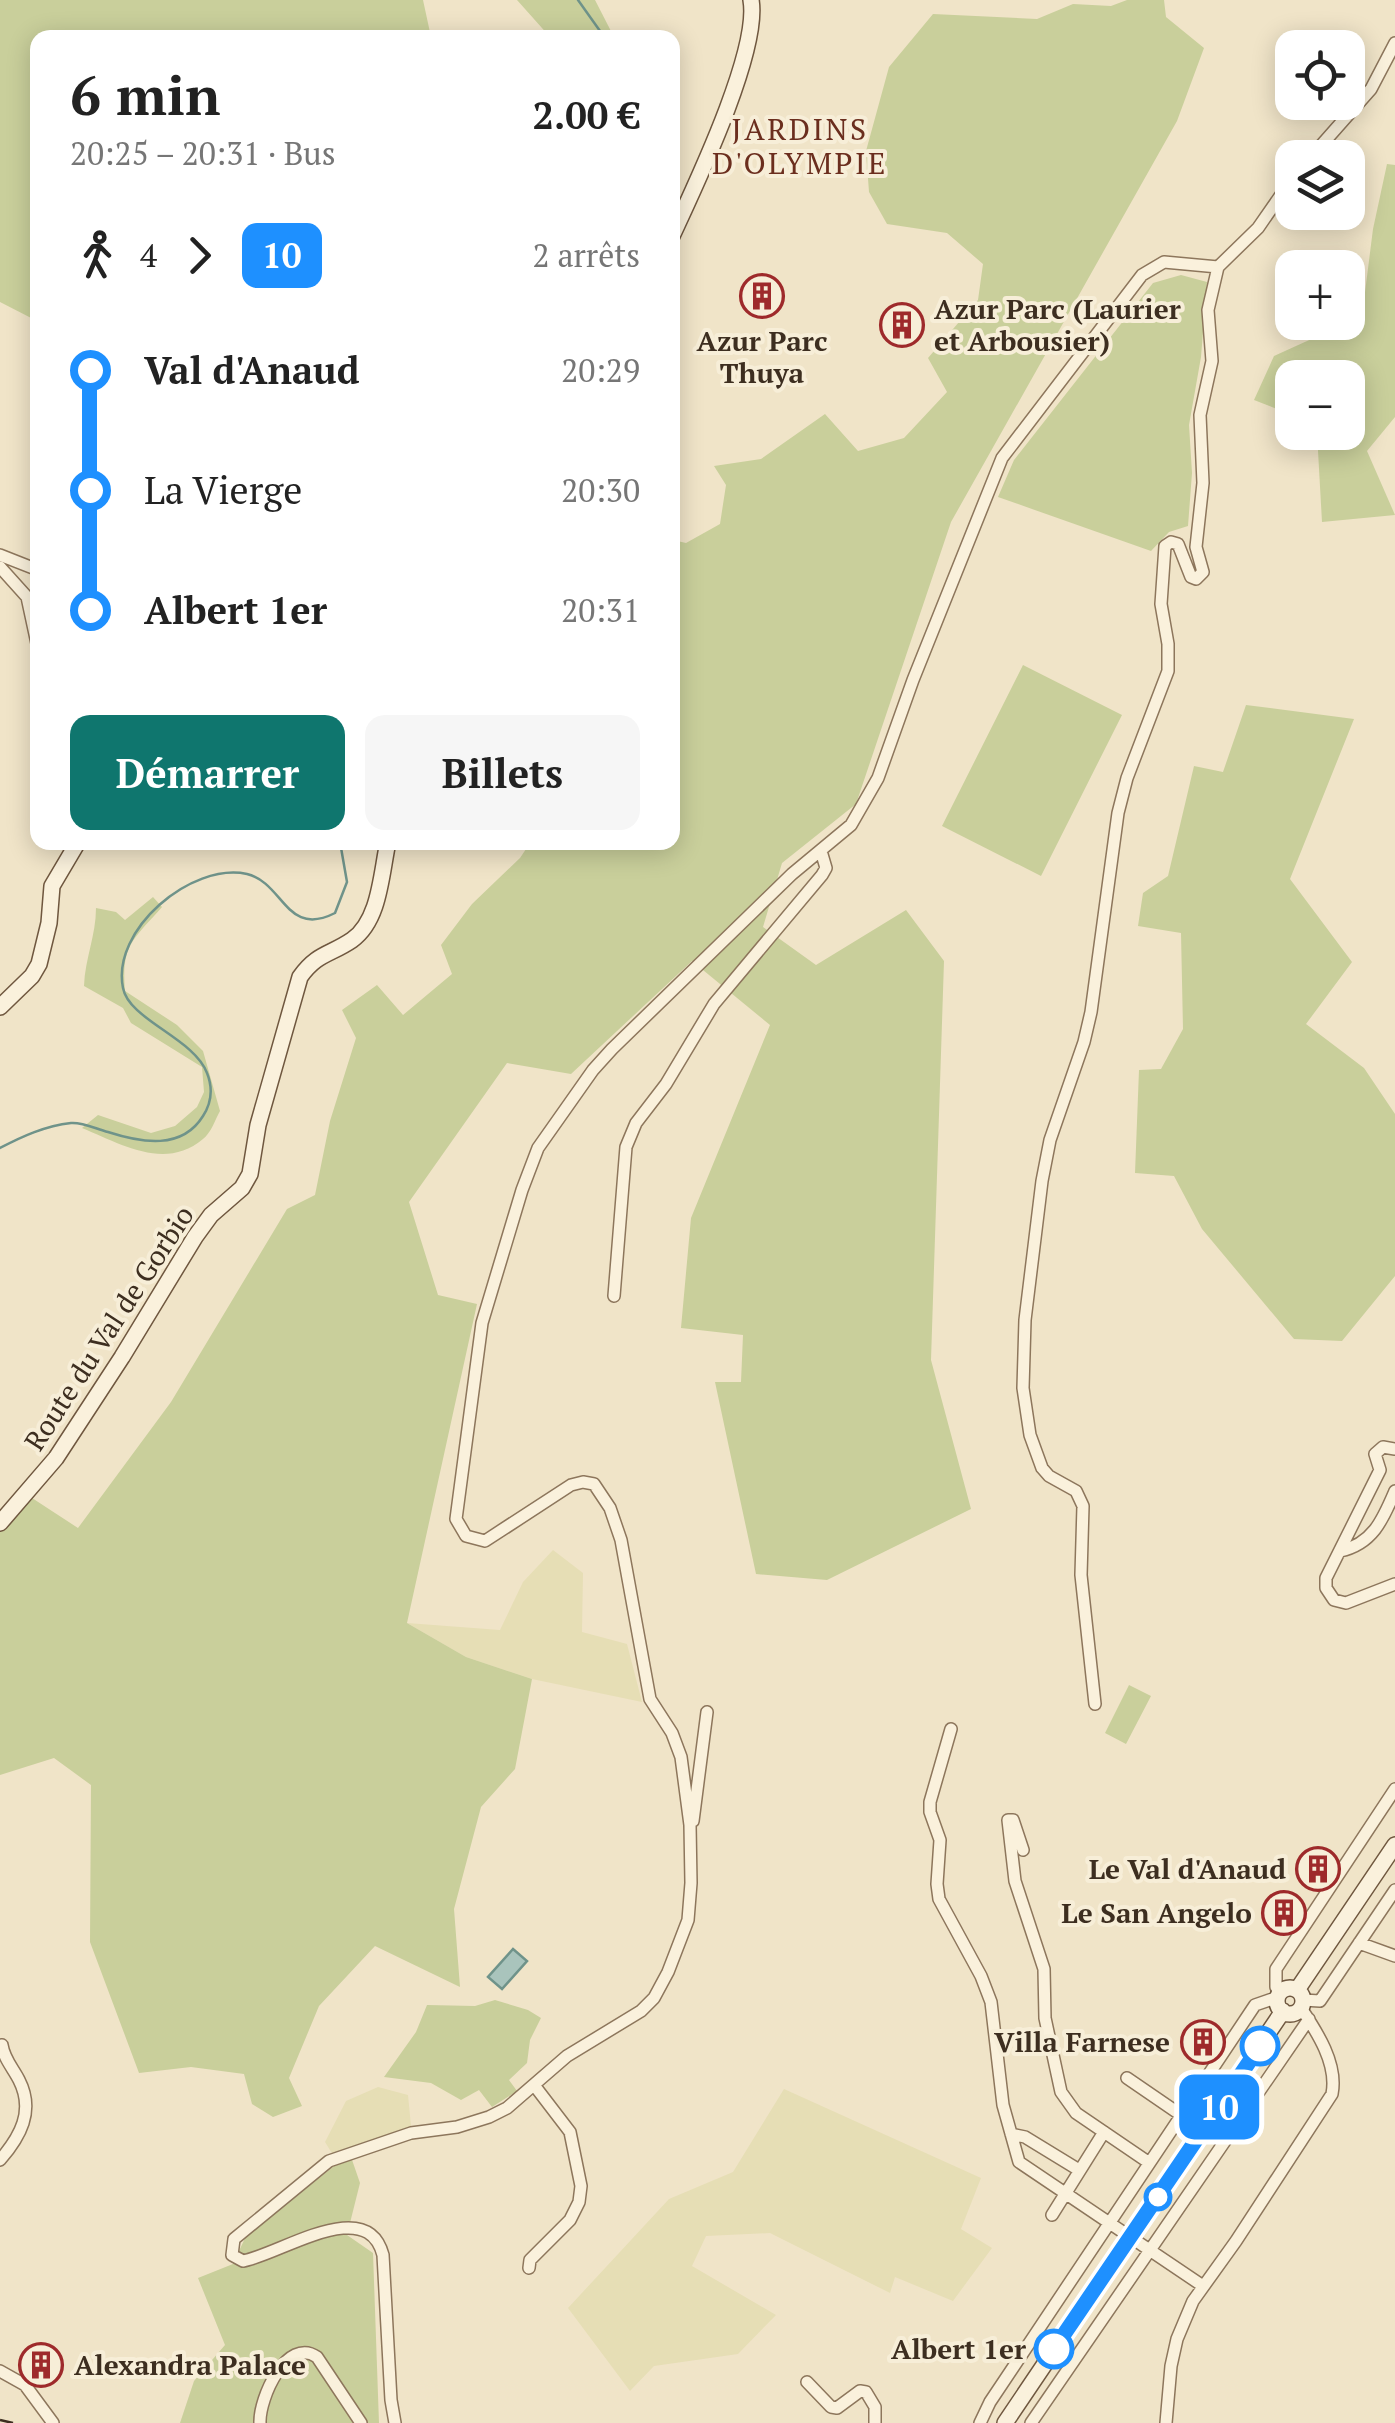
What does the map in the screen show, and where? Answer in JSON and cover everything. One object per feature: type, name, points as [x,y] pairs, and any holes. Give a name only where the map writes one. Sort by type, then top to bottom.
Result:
[{"type":"street","points":[[680,220],[700,180],[738,69],[753,18],[750,0]]},
{"type":"street","points":[[1326,140],[1371,89],[1395,43]]},
{"type":"street","points":[[1095,1704],[1081,1575],[1083,1506],[1076,1491],[1042,1468],[1030,1434],[1023,1388],[1025,1320],[1050,1140],[1091,1012],[1118,813],[1127,778],[1167,678],[1168,644],[1161,604],[1166,546],[1171,542],[1178,544],[1192,577],[1196,579],[1203,572],[1196,547],[1203,484],[1200,415],[1212,361],[1209,300],[1218,267],[1258,228],[1275,204]]},
{"type":"street","points":[[396,2423],[390,2400],[383,2255],[370,2231],[350,2227],[242,2261],[232,2255],[234,2239],[329,2161],[411,2134],[489,2117],[508,2108],[567,2056],[641,2011],[654,1998],[681,1944],[688,1920],[690,1824],[681,1757],[672,1733],[650,1698],[621,1540],[601,1490],[583,1482],[571,1485],[485,1541],[475,1540],[459,1529],[456,1519],[482,1323],[531,1164],[547,1133],[612,1049],[792,874],[850,826],[878,778],[912,680],[1008,447],[1142,275],[1164,262],[1218,267]]},
{"type":"street","points":[[0,554],[30,567]]},
{"type":"street","points":[[0,567],[27,597],[30,611]]},
{"type":"street","points":[[0,1007],[39,964],[45,950],[52,886],[73,850]]},
{"type":"street","name":"Route du Val de Gorbio","points":[[0,1522],[56,1458],[194,1237],[211,1215],[242,1188],[250,1174],[258,1125],[300,977],[315,959],[347,943],[365,928],[372,916],[386,850]]},
{"type":"street","points":[[614,1296],[626,1147],[636,1123],[666,1084],[714,1004],[822,876],[826,868],[821,852]]},
{"type":"street","points":[[1395,1449],[1383,1448],[1375,1454],[1380,1470],[1326,1578],[1326,1588],[1334,1600],[1346,1603],[1395,1584]]},
{"type":"street","points":[[1340,1551],[1379,1528],[1395,1491]]},
{"type":"street","points":[[690,1824],[695,1818],[707,1712]]},
{"type":"street","points":[[952,1729],[930,1802],[940,1840],[936,1884],[943,1908],[991,2002],[1003,2105],[1018,2162],[1203,2286]]},
{"type":"street","points":[[1395,1789],[1276,1969],[1280,2001],[1294,2013],[1302,2004],[1320,2001],[1395,1890]]},
{"type":"street","points":[[1023,1850],[1013,1820],[1008,1820],[1016,1881],[1044,1969],[1045,2018],[1056,2078],[1069,2106],[1148,2162]]},
{"type":"street","points":[[1032,2423],[1152,2254],[1395,1846]]},
{"type":"street","points":[[1359,1943],[1395,1956]]},
{"type":"street","points":[[1005,2423],[1131,2237],[1290,1988],[1302,2004],[1333,2076],[1332,2094],[1203,2286],[1177,2339],[1166,2423]]},
{"type":"street","points":[[980,2423],[1148,2162],[1256,2005],[1280,2001]]},
{"type":"street","points":[[0,2160],[19,2138],[26,2112],[23,2090],[2,2045]]},
{"type":"street","points":[[1127,2078],[1180,2115]]},
{"type":"street","points":[[529,2268],[530,2260],[570,2220],[579,2202],[580,2186],[570,2132],[534,2085]]},
{"type":"street","points":[[1052,2214],[1104,2132]]},
{"type":"street","points":[[1011,2134],[1025,2137],[1079,2170]]},
{"type":"street","points":[[260,2423],[262,2406],[282,2365],[300,2350],[307,2350],[317,2357],[361,2423]]},
{"type":"street","points":[[0,2371],[24,2385],[53,2423]]},
{"type":"street","points":[[807,2382],[837,2408],[866,2392],[875,2407],[875,2423]]},
{"type":"shaded area","points":[[553,1550],[583,1573],[582,1632],[627,1644],[642,1702],[532,1679],[466,1657],[407,1623],[500,1630],[523,1582]]},
{"type":"shaded area","points":[[378,2087],[408,2095],[411,2126],[338,2163],[325,2142],[346,2101]]},
{"type":"shaded area","points":[[784,2089],[981,2178],[961,2229],[992,2248],[953,2301],[895,2277],[890,2293],[770,2233],[706,2236],[692,2266],[776,2315],[738,2354],[654,2366],[630,2391],[568,2308],[669,2199],[733,2172]]},
{"type":"green space","points":[[0,0],[423,0],[429,30],[30,30],[30,317],[0,302]]},
{"type":"green space","points":[[517,0],[595,0],[610,30],[544,30]]},
{"type":"green space","points":[[1127,0],[1164,0],[1166,17],[1204,48],[1177,121],[951,522],[856,804],[782,863],[763,927],[816,965],[906,910],[944,961],[931,1360],[971,1509],[827,1580],[756,1574],[715,1382],[741,1382],[743,1335],[681,1328],[691,1218],[770,1025],[692,961],[571,1074],[507,1063],[409,1202],[438,1295],[477,1304],[407,1623],[466,1657],[532,1679],[515,1769],[481,1807],[454,1909],[460,1987],[375,1946],[319,2006],[289,2078],[302,2106],[273,2117],[252,2104],[244,2074],[191,2067],[139,2073],[90,1942],[91,1785],[54,1758],[0,1775],[0,1528],[32,1498],[78,1528],[171,1402],[287,1209],[315,1195],[330,1121],[356,1038],[342,1010],[377,985],[403,1015],[452,974],[441,945],[472,904],[525,850],[680,850],[680,542],[686,543],[720,524],[726,485],[714,466],[761,459],[825,414],[858,451],[904,438],[947,392],[928,358],[978,300],[983,264],[947,233],[887,224],[869,192],[866,151],[889,67],[933,14],[1037,19],[1073,4],[1111,6]]},
{"type":"green space","points":[[1387,164],[1395,165],[1395,417],[1367,451],[1395,515],[1322,522],[1318,450],[1365,450],[1365,360],[1275,360],[1275,408],[1254,400],[1274,356],[1309,340],[1365,340],[1365,292]]},
{"type":"green space","points":[[1181,275],[1207,282],[1201,357],[1189,425],[1192,473],[1188,526],[1169,532],[1151,551],[998,497],[1014,460],[1153,283]]},
{"type":"green space","points":[[1023,665],[1122,715],[1041,876],[942,826]]},
{"type":"green space","points":[[1246,705],[1354,719],[1290,879],[1352,962],[1306,1024],[1364,1068],[1395,1114],[1395,1276],[1342,1341],[1294,1339],[1202,1229],[1174,1176],[1135,1173],[1139,1070],[1161,1069],[1183,1029],[1181,933],[1138,926],[1143,893],[1168,876],[1194,766],[1223,772]]},
{"type":"green space","points":[[153,897],[162,907],[127,953],[125,991],[177,1025],[203,1051],[220,1111],[203,1139],[174,1153],[158,1154],[127,1147],[82,1128],[98,1115],[151,1133],[175,1126],[197,1107],[204,1092],[202,1067],[131,1023],[123,1008],[84,986],[96,908],[116,912],[125,920]]},
{"type":"green space","points":[[1129,1685],[1151,1696],[1126,1744],[1105,1733]]},
{"type":"green space","points":[[495,2000],[541,2018],[530,2040],[527,2063],[509,2080],[517,2091],[492,2107],[479,2090],[461,2100],[431,2083],[384,2077],[416,2032],[427,2005],[475,2006]]},
{"type":"green space","points":[[351,2157],[360,2183],[347,2235],[373,2253],[379,2423],[180,2423],[194,2381],[225,2345],[198,2278],[233,2264],[246,2236],[338,2163]]},
{"type":"water","points":[[513,1949],[527,1961],[502,1989],[488,1977]]},
{"type":"waterway","points":[[578,0],[599,30]]},
{"type":"waterway","points":[[0,1148],[34,1132],[71,1123],[147,1141],[173,1139],[194,1127],[210,1100],[207,1073],[189,1049],[128,999],[123,988],[123,966],[129,944],[142,923],[180,890],[225,873],[259,879],[295,914],[306,919],[335,913],[347,882],[341,850]]},
{"type":"railway","points":[[0,2420],[13,2423]]},
{"type":"bus line","name":"10","points":[[1054,2349],[1260,2046]]},
{"type":"place","name":"Azur Parc Thuya","points":[[762,296]]},
{"type":"place","name":"Azur Parc (Laurier et Arbousier)","points":[[902,325]]},
{"type":"place","name":"Le Val d'Anaud","points":[[1318,1869]]},
{"type":"place","name":"Le San Angelo","points":[[1284,1913]]},
{"type":"place","name":"Villa Farnese","points":[[1203,2042]]},
{"type":"place","name":"Albert 1er","points":[[1054,2349]]},
{"type":"place","name":"Alexandra Palace","points":[[41,2365]]},
{"type":"district","name":"JARDINS D'OLYMPIE","points":[[800,147]]}]
